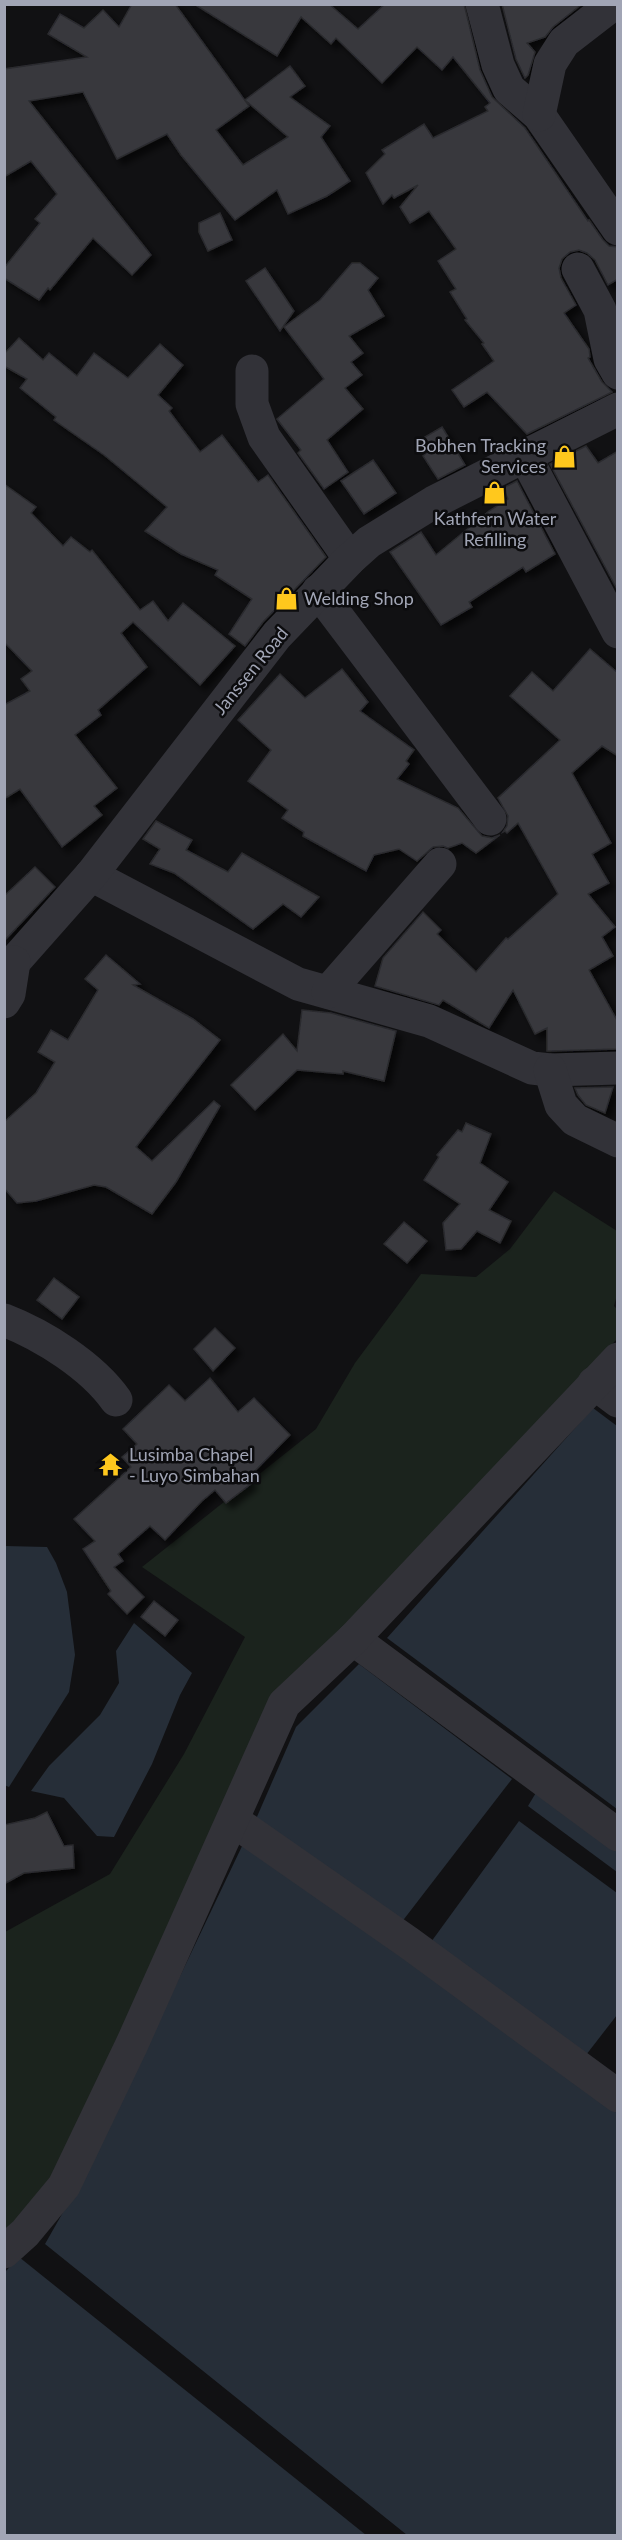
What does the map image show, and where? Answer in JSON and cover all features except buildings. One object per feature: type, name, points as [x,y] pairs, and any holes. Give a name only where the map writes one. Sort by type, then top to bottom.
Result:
[{"type":"street","points":[[482,4],[498,65],[509,88],[539,115],[618,229]]},
{"type":"street","points":[[539,115],[550,64],[564,42],[613,4]]},
{"type":"street","points":[[578,268],[600,310],[610,359],[618,373]]},
{"type":"street","points":[[252,372],[252,404],[264,437],[350,559]]},
{"type":"street","name":"Janssen Road","points":[[9,963],[91,875],[277,635],[350,559],[369,542],[435,502],[618,409]]},
{"type":"street","points":[[525,456],[618,632]]},
{"type":"street","points":[[318,591],[490,819]]},
{"type":"street","points":[[328,992],[440,864]]},
{"type":"street","points":[[91,875],[298,984],[429,1021],[532,1068],[550,1070],[618,1068]]},
{"type":"street","points":[[4,1002],[9,994],[9,963]]},
{"type":"street","points":[[550,1070],[561,1105],[575,1120],[618,1141]]},
{"type":"street","points":[[4,1320],[42,1338],[106,1387],[116,1400]]},
{"type":"street","points":[[4,2252],[25,2233],[64,2186],[234,1821],[284,1704],[606,1392],[618,1359]]},
{"type":"street","points":[[353,1639],[618,1835]]},
{"type":"street","points":[[234,1821],[409,1943],[618,2096]]},
{"type":"shaded area","points":[[554,1191],[617,1231],[618,1291],[614,1306],[617,1309],[617,1339],[279,1701],[61,2165],[5,2230],[5,1932],[110,1874],[184,1754],[245,1637],[142,1567],[316,1429],[355,1363],[421,1274],[476,1277],[510,1249]]},
{"type":"shaded area","points":[[593,1408],[617,1426],[617,1809],[387,1638]]},
{"type":"shaded area","points":[[5,1546],[47,1547],[67,1592],[75,1655],[69,1692],[9,1787],[4,1785]]},
{"type":"shaded area","points":[[134,1623],[192,1673],[180,1695],[152,1764],[114,1837],[97,1836],[64,1798],[31,1791],[49,1766],[100,1715],[119,1683],[116,1651]]},
{"type":"shaded area","points":[[359,1664],[512,1779],[401,1923],[256,1819],[296,1727]]},
{"type":"shaded area","points":[[537,1791],[617,1849],[617,1872],[528,1806]]},
{"type":"shaded area","points":[[519,1821],[617,1893],[617,2015],[586,2055],[431,1942]]},
{"type":"shaded area","points":[[244,1842],[617,2113],[617,2535],[407,2535],[45,2244],[91,2163]]},
{"type":"shaded area","points":[[19,2257],[366,2535],[5,2536],[5,2272]]},
{"type":"place","name":"Bobhen Tracking Services","points":[[564,456]]},
{"type":"place","name":"Kathfern Water Refilling","points":[[495,493]]},
{"type":"place","name":"Welding Shop","points":[[286,599]]},
{"type":"place","name":"Lusimba Chapel - Luyo Simbahan","points":[[111,1465]]}]
